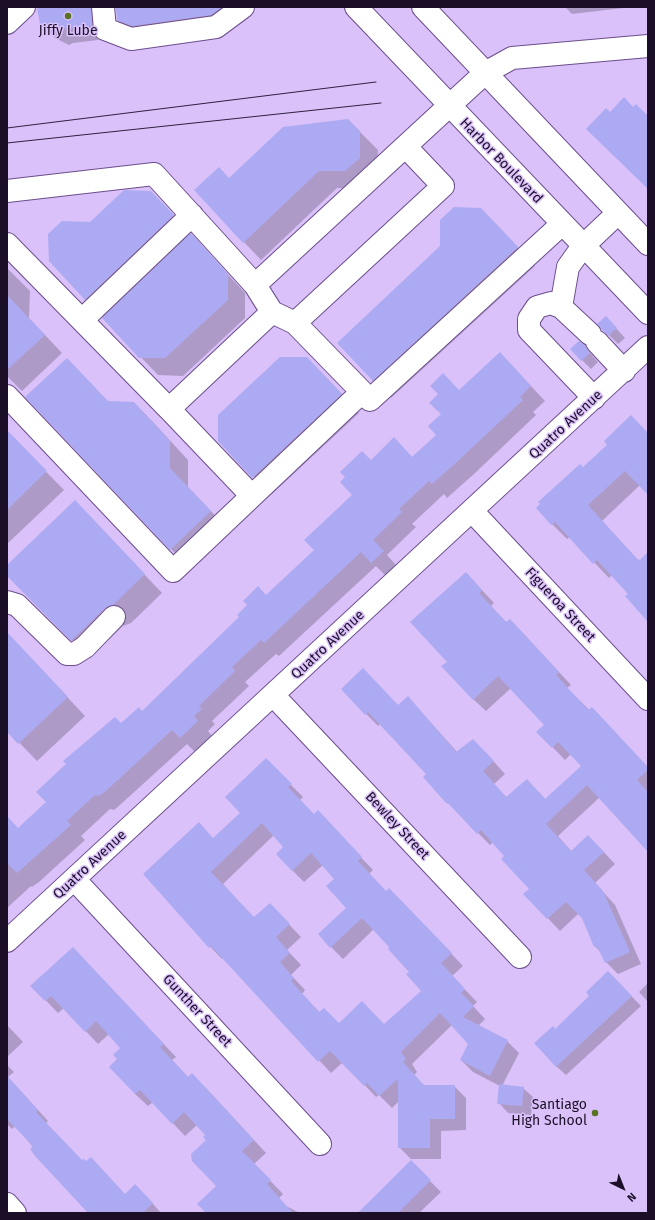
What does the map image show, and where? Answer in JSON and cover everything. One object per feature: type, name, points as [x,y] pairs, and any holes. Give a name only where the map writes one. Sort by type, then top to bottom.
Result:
[{"type":"street","points":[[7,23],[24,7]]},
{"type":"street","points":[[103,7],[105,28],[131,39],[216,27],[243,7]]},
{"type":"street","name":"Harbor Boulevard","points":[[356,7],[648,313]]},
{"type":"street","points":[[422,7],[648,244]]},
{"type":"street","points":[[255,286],[486,73],[512,58],[648,46]]},
{"type":"street","points":[[295,323],[443,186],[406,147]]},
{"type":"street","points":[[7,191],[154,174],[255,286],[272,312],[295,323],[370,400],[562,224]]},
{"type":"street","points":[[561,307],[568,267],[583,246],[618,213]]},
{"type":"street","points":[[82,320],[192,215]]},
{"type":"street","points":[[7,244],[252,496]]},
{"type":"street","points":[[594,398],[529,330],[529,319],[537,307],[551,303],[561,307],[624,371]]},
{"type":"street","points":[[169,409],[272,312]]},
{"type":"street","name":"Quatro Avenue","points":[[7,941],[624,371],[648,347]]},
{"type":"street","points":[[7,396],[173,572],[362,392]]},
{"type":"street","name":"Figueroa Street","points":[[472,511],[648,700]]},
{"type":"street","points":[[7,602],[17,605],[67,654],[74,654],[85,647],[114,617]]},
{"type":"street","name":"Bewley Street","points":[[273,695],[520,958]]},
{"type":"street","name":"Gunther Street","points":[[74,879],[320,1144]]},
{"type":"street","points":[[7,1204],[15,1213]]},
{"type":"building","name":"Jiffy Lube","points":[[37,7],[91,7],[92,26],[59,29],[55,32],[40,25]]},
{"type":"building","points":[[116,7],[222,7],[211,15],[132,26],[117,20]]},
{"type":"building","points":[[624,97],[633,107],[636,104],[648,116],[648,189],[586,129],[606,108],[610,112]]},
{"type":"building","points":[[348,119],[360,131],[360,158],[345,171],[319,171],[243,243],[194,190],[219,167],[229,178],[283,127]]},
{"type":"building","points":[[124,190],[151,191],[174,215],[85,300],[49,261],[48,234],[62,221],[90,222]]},
{"type":"building","points":[[454,207],[481,208],[518,247],[373,381],[337,343],[440,246],[440,220]]},
{"type":"building","points":[[191,233],[228,274],[228,300],[165,358],[139,358],[102,318]]},
{"type":"building","points":[[7,295],[45,335],[7,370]]},
{"type":"building","points":[[606,316],[617,328],[608,336],[597,324]]},
{"type":"building","points":[[579,341],[585,345],[590,353],[581,361],[570,349]]},
{"type":"building","points":[[500,352],[531,386],[520,397],[523,400],[432,484],[429,481],[399,509],[402,512],[373,540],[384,551],[371,563],[361,552],[264,643],[261,640],[232,667],[235,671],[199,706],[202,709],[194,716],[198,721],[180,738],[172,730],[107,790],[99,796],[95,795],[67,821],[71,825],[17,873],[7,863],[7,816],[18,828],[46,802],[36,792],[66,764],[63,761],[115,717],[121,723],[139,707],[142,711],[239,617],[237,615],[247,605],[243,601],[258,586],[266,595],[314,550],[304,540],[352,495],[340,482],[345,477],[340,472],[362,451],[371,460],[394,437],[412,457],[436,435],[428,426],[441,414],[429,403],[438,394],[430,386],[443,373],[459,390]]},
{"type":"building","points":[[280,357],[307,357],[342,394],[252,478],[218,441],[218,415]]},
{"type":"building","points":[[67,358],[108,401],[134,402],[170,441],[170,468],[211,511],[170,550],[25,397]]},
{"type":"building","points":[[631,415],[648,433],[648,495],[625,471],[588,505],[637,559],[640,560],[648,552],[648,622],[625,596],[628,594],[597,560],[593,564],[555,522],[551,525],[536,508],[540,504],[538,502],[580,464],[583,467],[607,445],[604,441]]},
{"type":"building","points":[[7,430],[47,471],[7,510]]},
{"type":"building","points":[[75,500],[145,574],[113,605],[105,608],[71,641],[7,576],[7,565]]},
{"type":"building","points":[[466,572],[482,590],[479,593],[506,622],[510,619],[559,672],[556,675],[588,710],[592,707],[648,767],[648,770],[637,780],[648,792],[648,852],[587,785],[546,824],[571,851],[588,835],[604,852],[584,870],[603,891],[630,952],[605,963],[597,946],[594,947],[582,918],[566,902],[547,919],[523,894],[529,889],[501,859],[504,856],[481,830],[477,834],[448,803],[447,804],[423,777],[426,774],[368,712],[365,715],[341,689],[363,668],[398,705],[408,696],[456,752],[473,739],[494,761],[483,771],[506,797],[527,779],[545,799],[581,766],[558,742],[552,748],[536,732],[544,725],[498,676],[473,700],[441,666],[447,662],[410,622]]},
{"type":"building","points":[[7,632],[68,697],[18,744],[7,732]]},
{"type":"building","points":[[266,758],[292,784],[288,787],[314,814],[318,810],[362,857],[358,861],[386,891],[389,888],[452,953],[441,963],[465,989],[461,993],[474,1006],[463,1017],[508,1040],[490,1076],[460,1060],[468,1044],[440,1013],[401,1052],[406,1059],[403,1062],[424,1085],[455,1085],[455,1119],[430,1119],[430,1148],[398,1148],[398,1079],[379,1096],[367,1083],[364,1086],[330,1051],[318,1062],[211,946],[209,948],[143,874],[199,822],[213,838],[240,813],[225,797]],"holes":[[[262,823],[283,847],[276,854],[292,871],[311,853],[334,879],[326,886],[346,908],[318,934],[330,948],[362,918],[389,947],[388,949],[409,972],[406,974],[421,991],[384,1024],[362,1001],[339,1023],[324,1008],[319,1012],[291,981],[294,978],[280,962],[290,953],[276,937],[290,924],[270,903],[254,917],[211,872]]]},
{"type":"building","points":[[73,947],[164,1044],[160,1047],[188,1077],[192,1073],[254,1140],[242,1151],[271,1180],[267,1184],[293,1213],[206,1213],[197,1204],[216,1186],[192,1161],[191,1154],[206,1140],[203,1137],[205,1135],[184,1112],[172,1124],[140,1090],[135,1094],[109,1067],[117,1059],[113,1055],[120,1048],[96,1021],[85,1032],[51,996],[45,1001],[30,986]]},
{"type":"building","points":[[608,971],[632,996],[556,1067],[534,1043],[553,1026],[555,1029],[589,996],[586,992]]},
{"type":"building","points":[[7,1076],[38,1110],[36,1112],[82,1160],[84,1159],[86,1161],[91,1157],[125,1194],[135,1184],[153,1203],[143,1213],[88,1213],[35,1156],[30,1149],[33,1146],[7,1119]]},
{"type":"building","points":[[499,1084],[524,1087],[522,1106],[497,1104]]},
{"type":"building","points":[[411,1160],[431,1180],[398,1213],[358,1213]]},
{"type":"tram line","points":[[7,128],[376,82]]},
{"type":"tram line","points":[[7,143],[381,103]]},
{"type":"place","name":"Jiffy Lube","points":[[68,16]]},
{"type":"place","name":"Santiago High School","points":[[595,1113]]}]
